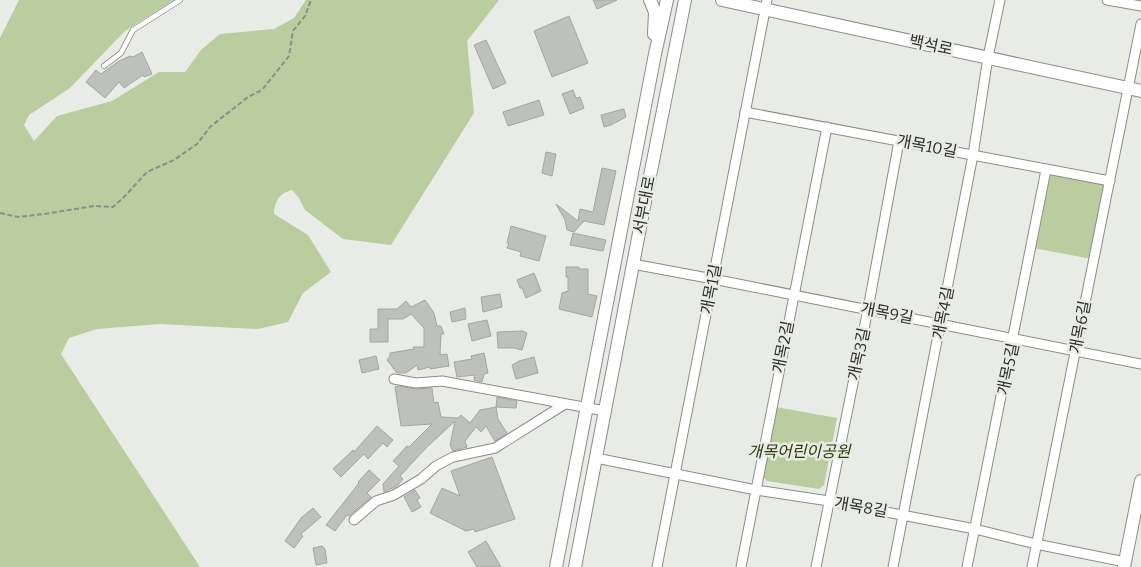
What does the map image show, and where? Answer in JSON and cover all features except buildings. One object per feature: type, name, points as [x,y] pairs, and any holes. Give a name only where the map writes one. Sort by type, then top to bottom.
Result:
[{"type":"main road","points":[[650,0],[655,12],[653,32],[655,54]]},
{"type":"main road","name":"서부대로","points":[[556,567],[667,0]]},
{"type":"main road","name":"서부대로","points":[[575,567],[685,0]]},
{"type":"main road","name":"백석로","points":[[722,0],[766,5],[1135,90]]},
{"type":"main road","points":[[1124,565],[1141,481]]},
{"type":"street","name":"개목4길","points":[[893,567],[973,155],[988,57],[1000,0]]},
{"type":"street","points":[[1107,0],[1141,6]]},
{"type":"street","name":"개목1길","points":[[657,567],[766,5]]},
{"type":"street","name":"개목6길","points":[[1032,567],[1110,182],[1135,90],[1141,24]]},
{"type":"street","name":"개목10길","points":[[745,112],[1110,182]]},
{"type":"street","name":"개목2길","points":[[741,567],[827,127]]},
{"type":"street","name":"개목3길","points":[[816,567],[868,309],[899,141]]},
{"type":"street","name":"개목5길","points":[[967,567],[1014,339],[1046,170]]},
{"type":"street","name":"개목9길","points":[[633,264],[1141,364]]},
{"type":"street","points":[[394,380],[416,382],[442,380],[605,411]]},
{"type":"street","points":[[354,520],[376,501],[394,495],[421,479],[436,466],[453,457],[495,448],[565,404]]},
{"type":"street","name":"개목8길","points":[[596,458],[756,490],[828,501],[975,529],[1124,565]]},
{"type":"lane","points":[[104,66],[121,53],[133,30],[180,0]]},
{"type":"path","points":[[0,213],[18,216],[94,206],[113,206],[147,172],[174,160],[197,144],[210,127],[248,97],[262,90],[290,56],[293,31],[305,16],[311,0]]},
{"type":"green space","points":[[19,0],[174,0],[125,31],[70,88],[29,115],[24,125],[34,141],[57,116],[112,101],[159,72],[185,72],[201,50],[220,34],[274,29],[294,18],[306,0],[499,0],[467,41],[474,113],[391,245],[343,239],[305,210],[299,198],[292,190],[280,196],[275,205],[274,214],[308,235],[331,272],[303,293],[288,322],[258,329],[160,324],[97,329],[69,338],[61,354],[200,567],[0,567],[0,38]]},
{"type":"green space","points":[[1049,173],[1108,185],[1092,259],[1033,248]]},
{"type":"green space","name":"개목어린이공원","points":[[776,407],[837,418],[824,485],[819,489],[767,481],[762,476]]}]
